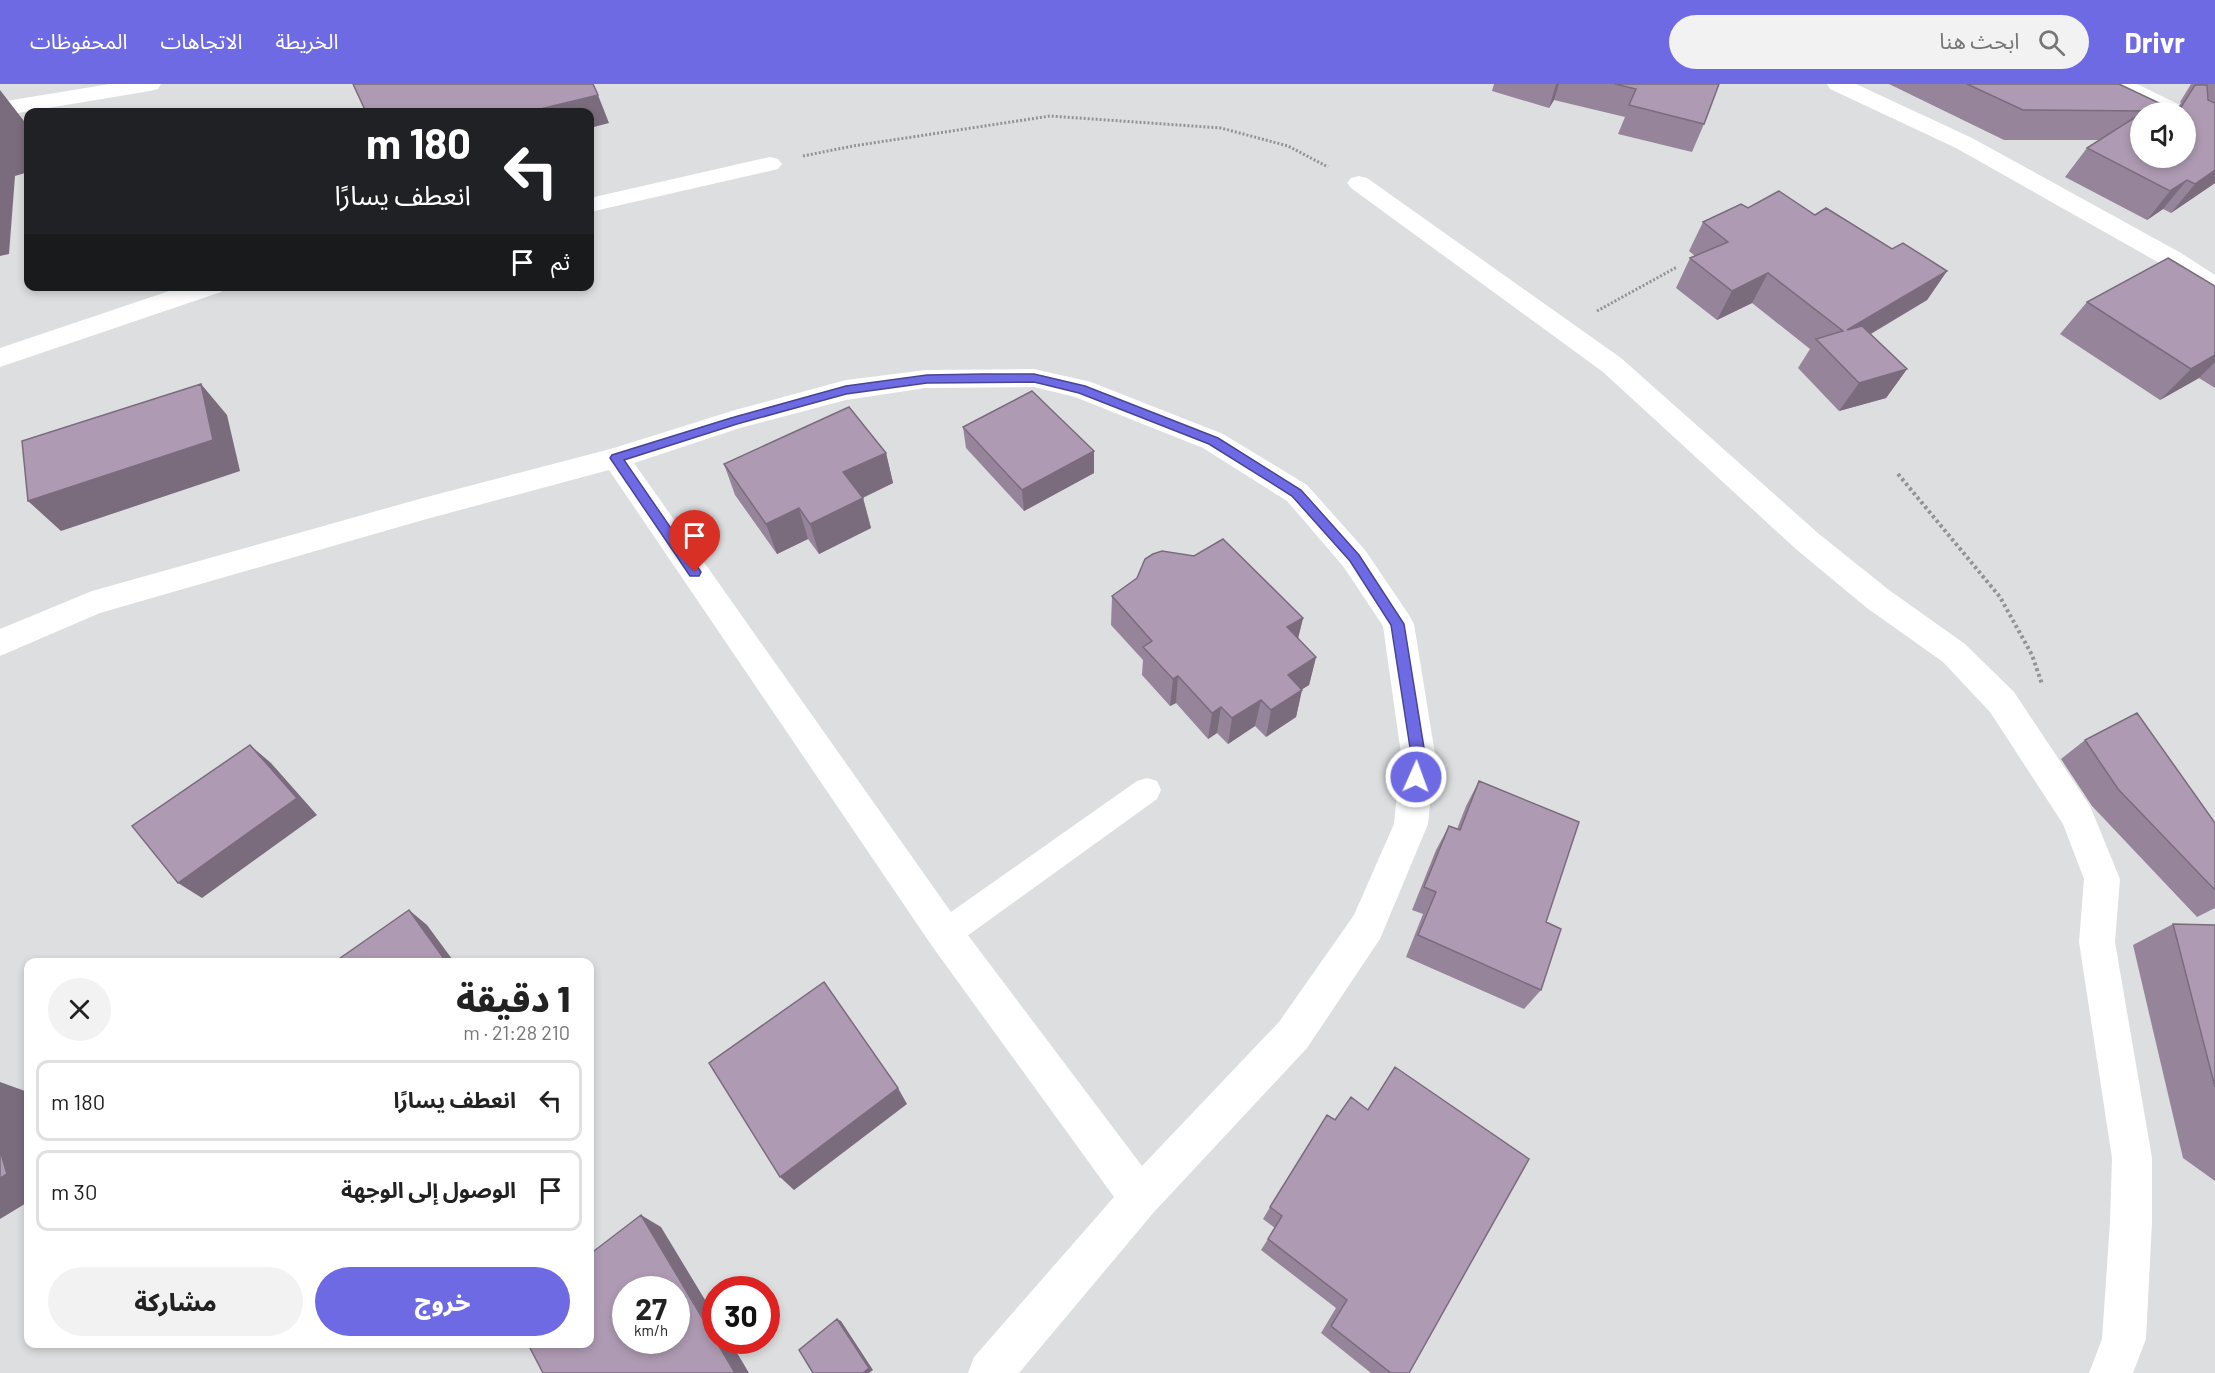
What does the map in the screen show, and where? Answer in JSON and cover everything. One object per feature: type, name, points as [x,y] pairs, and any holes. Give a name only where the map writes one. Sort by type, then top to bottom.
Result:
[{"type":"street","points":[[0,109],[150,84]]},
{"type":"street","points":[[1838,84],[1964,142],[2172,259],[2215,288]]},
{"type":"street","points":[[2120,84],[2155,102]]},
{"type":"street","points":[[594,204],[770,164]]},
{"type":"street","points":[[1359,183],[1612,365],[1817,549],[1878,599],[1954,653],[2001,702],[2078,818],[2102,879],[2097,942],[2132,1158],[2131,1222],[2124,1338],[2110,1373]]},
{"type":"street","points":[[0,358],[197,291]]},
{"type":"street","points":[[0,643],[92,603],[423,509],[616,458],[735,420],[846,390],[927,379],[1034,378],[1081,389],[1214,441],[1296,493],[1354,558],[1398,624],[1418,754],[1411,824],[1367,927],[1293,1035],[1140,1198],[990,1373]]},
{"type":"street","points":[[616,458],[945,933],[1140,1198]]},
{"type":"lane","points":[[945,933],[1147,790]]},
{"type":"path","points":[[770,164],[853,146],[1050,116],[1221,128],[1288,146],[1359,183]]},
{"type":"path","points":[[1562,330],[1677,267]]},
{"type":"path","points":[[1898,474],[2000,597],[2032,655],[2043,687]]},
{"type":"building","points":[[353,84],[593,84],[598,95],[544,108],[364,108]]},
{"type":"building","points":[[1615,84],[1719,84],[1704,124],[1629,105],[1636,89]]},
{"type":"building","points":[[1967,84],[2119,84],[2157,102],[2130,102],[2130,111],[2023,110]]},
{"type":"building","points":[[2195,85],[2207,85],[2208,100],[2215,103],[2215,170],[2195,184],[2187,180],[2170,191],[2087,148],[2130,120],[2130,168],[2196,168],[2196,102],[2184,102]]},
{"type":"building","points":[[1779,191],[1815,215],[1826,208],[1892,249],[1903,243],[1947,271],[1847,330],[1862,326],[1907,369],[1859,383],[1816,339],[1843,331],[1768,273],[1732,291],[1690,258],[1728,242],[1703,222],[1741,204],[1748,208]]},
{"type":"building","points":[[2168,258],[2215,286],[2215,355],[2191,369],[2087,302]]},
{"type":"building","points":[[201,384],[213,440],[28,501],[22,441]]},
{"type":"building","points":[[1032,391],[1094,451],[1022,490],[963,427]]},
{"type":"building","points":[[849,407],[886,453],[843,472],[863,498],[810,524],[799,508],[766,524],[724,464]]},
{"type":"building","points":[[1223,539],[1303,618],[1287,627],[1316,657],[1288,675],[1302,690],[1271,710],[1261,700],[1232,718],[1221,707],[1212,713],[1178,676],[1173,679],[1143,647],[1152,641],[1112,596],[1137,578],[1145,559],[1153,554],[1162,551],[1194,556]]},
{"type":"building","points":[[2137,713],[2215,823],[2215,890],[2118,789],[2085,740]]},
{"type":"building","points":[[250,745],[297,798],[178,883],[132,826]]},
{"type":"building","points":[[1479,781],[1579,822],[1546,922],[1561,929],[1541,990],[1418,935],[1436,892],[1424,887],[1449,826],[1460,830]]},
{"type":"building","points":[[409,910],[443,958],[340,958]]},
{"type":"building","points":[[2173,924],[2215,925],[2215,1087]]},
{"type":"building","points":[[824,982],[898,1088],[780,1177],[709,1063]]},
{"type":"building","points":[[1395,1067],[1529,1159],[1409,1373],[1391,1373],[1331,1326],[1347,1300],[1268,1239],[1282,1216],[1270,1207],[1327,1115],[1335,1120],[1351,1097],[1368,1110]]},
{"type":"building","points":[[0,1150],[7,1174],[0,1178]]},
{"type":"building","points":[[641,1215],[677,1276],[612,1276],[612,1354],[690,1354],[690,1297],[702,1318],[702,1354],[724,1354],[735,1373],[543,1373],[530,1348],[594,1348],[594,1251]]},
{"type":"building","points":[[837,1319],[869,1368],[863,1373],[813,1373],[799,1350]]},
{"type":"route","points":[[695,572],[616,458],[735,420],[846,390],[927,379],[983,378],[1034,378],[1081,389],[1214,441],[1296,493],[1354,558],[1398,624],[1418,754],[1416,777]]}]
